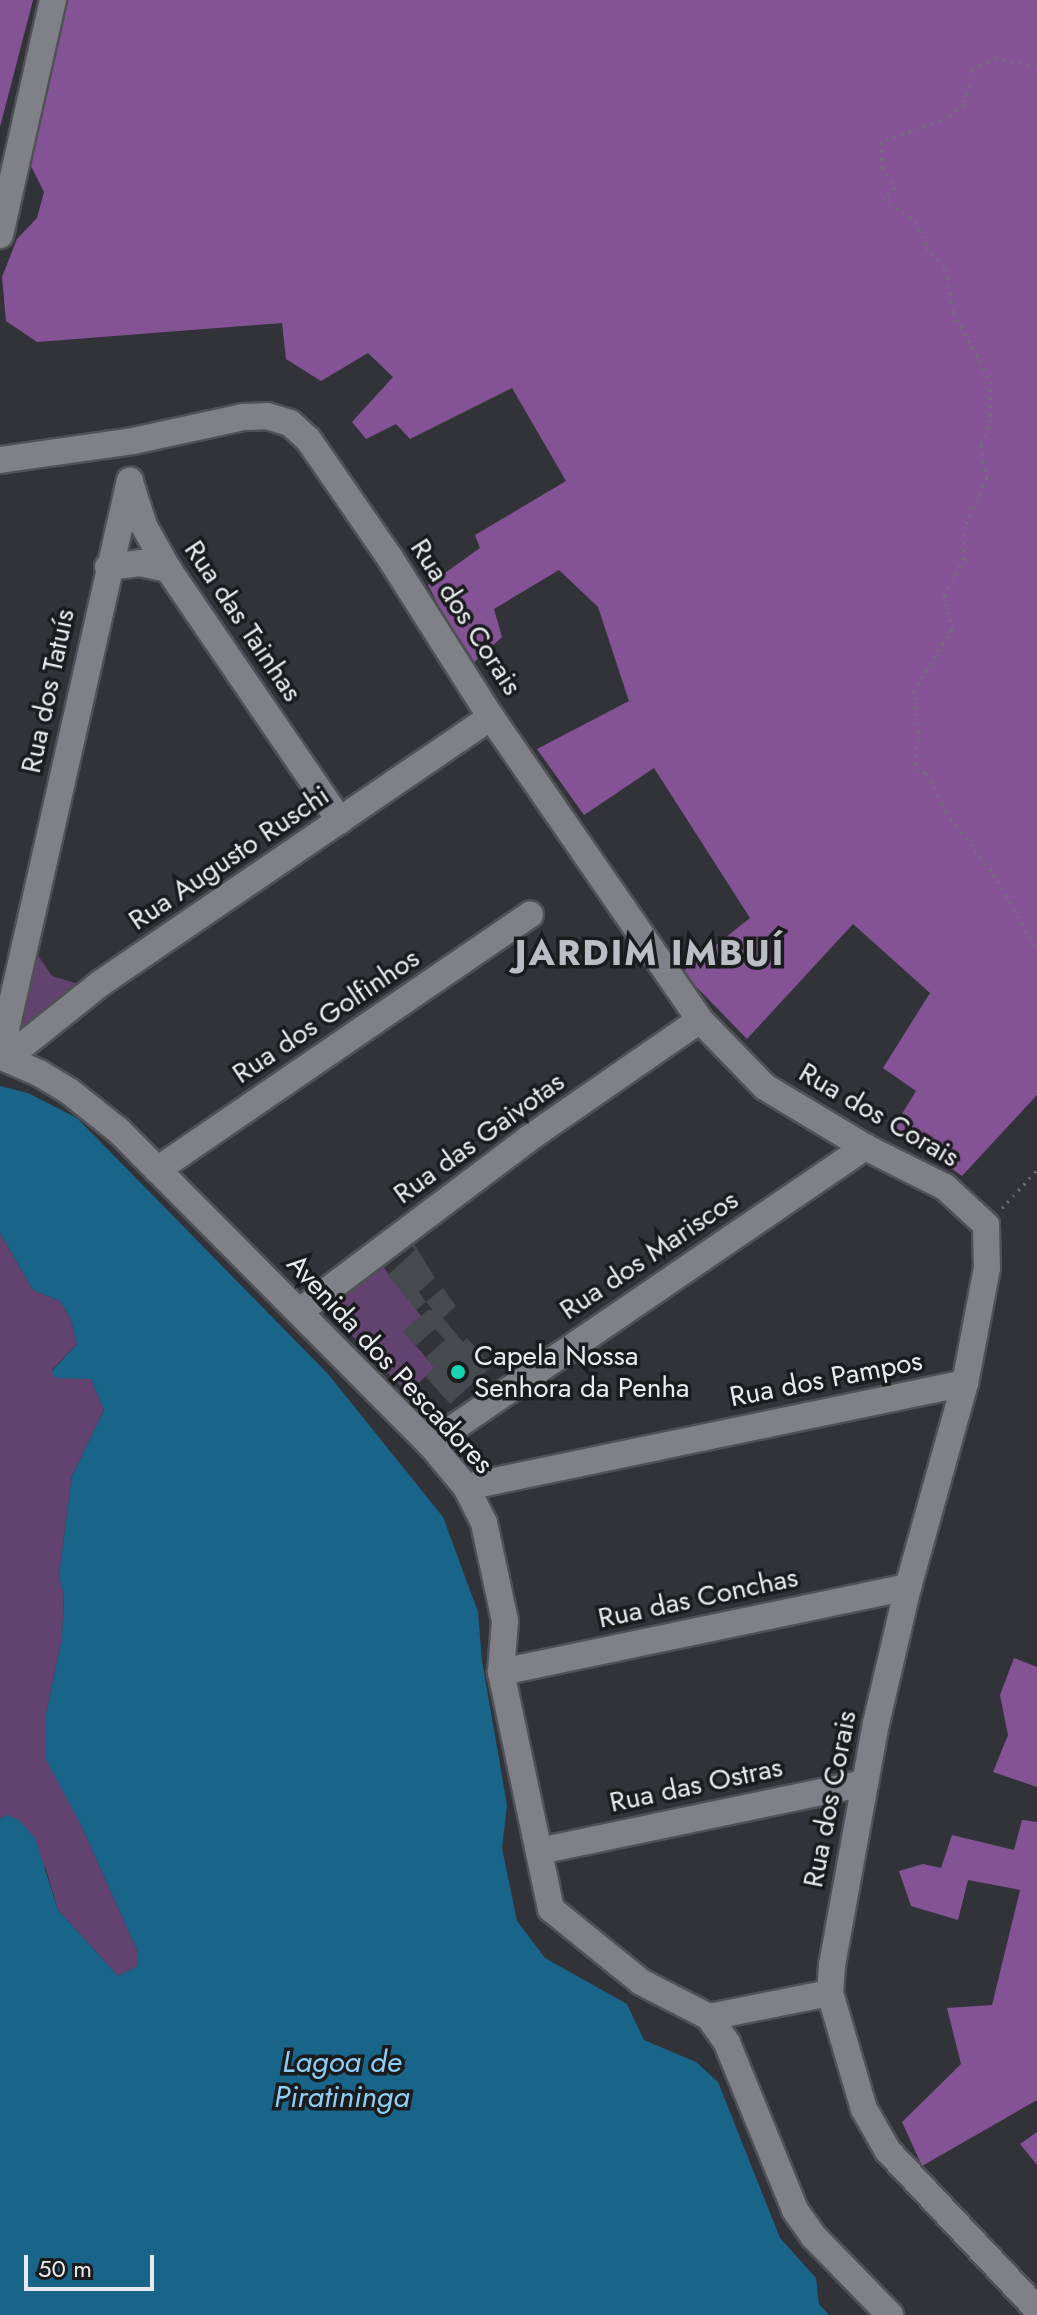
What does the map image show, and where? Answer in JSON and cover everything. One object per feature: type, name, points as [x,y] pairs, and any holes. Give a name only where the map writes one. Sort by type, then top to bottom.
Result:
[{"type":"street","points":[[0,235],[53,0]]},
{"type":"street","name":"Rua dos Corais","points":[[0,460],[133,441],[243,417],[267,416],[290,423],[308,439],[382,546],[491,717],[700,1020],[765,1087],[865,1147],[945,1187],[986,1225],[987,1268],[965,1383],[908,1587],[865,1783],[832,1965],[830,1993],[864,2109],[888,2151],[1037,2309]]},
{"type":"street","name":"Rua das Tainhas","points":[[133,441],[130,480],[144,526],[168,569],[340,821]]},
{"type":"street","name":"Rua dos Tatuís","points":[[2,1057],[108,567],[130,480]]},
{"type":"street","points":[[108,567],[140,563],[168,569]]},
{"type":"street","name":"Rua Augusto Ruschi","points":[[2,1057],[101,983],[491,717]]},
{"type":"street","name":"Rua dos Golfinhos","points":[[157,1170],[530,915]]},
{"type":"street","name":"Rua das Gaivotas","points":[[300,1311],[528,1139],[700,1020]]},
{"type":"street","name":"Avenida dos Pescadores","points":[[2,1057],[69,1091],[119,1131],[430,1444],[466,1487],[484,1523],[505,1621],[501,1672],[551,1909],[641,1982],[709,2017]]},
{"type":"street","name":"Rua dos Mariscos","points":[[430,1444],[865,1147]]},
{"type":"street","name":"Rua dos Pampos","points":[[466,1487],[965,1383]]},
{"type":"street","name":"Rua das Conchas","points":[[501,1672],[908,1587]]},
{"type":"street","name":"Rua das Ostras","points":[[539,1851],[865,1783]]},
{"type":"street","points":[[830,1993],[709,2017],[727,2043],[795,2210],[814,2237],[890,2315]]},
{"type":"path","points":[[1037,66],[995,58],[973,69],[964,105],[948,117],[881,142],[882,167],[895,188],[883,199],[916,221],[927,247],[946,269],[953,312],[991,382],[991,420],[981,445],[987,478],[965,526],[964,558],[944,596],[952,629],[914,690],[918,731],[915,770],[927,773],[946,812],[994,874],[1037,950]]},
{"type":"path","points":[[986,1225],[1037,1170]]},
{"type":"shaded area","points":[[0,0],[33,0],[0,127]]},
{"type":"shaded area","points":[[66,0],[1037,0],[1037,1095],[962,1176],[894,1127],[916,1091],[883,1068],[930,993],[853,924],[747,1039],[682,972],[750,918],[654,768],[584,815],[537,749],[629,701],[598,607],[559,570],[494,609],[502,637],[470,666],[428,585],[480,548],[475,535],[566,481],[512,388],[410,439],[396,424],[366,439],[352,422],[393,377],[368,353],[321,381],[286,359],[282,323],[37,342],[6,321],[2,277],[17,239],[37,218],[44,192],[29,162]]},
{"type":"shaded area","points":[[35,951],[52,976],[78,984],[28,1033],[17,1028]]},
{"type":"shaded area","points":[[0,1233],[33,1290],[60,1301],[70,1317],[77,1344],[52,1370],[91,1379],[104,1410],[72,1476],[59,1576],[64,1595],[62,1638],[46,1714],[80,1823],[138,1952],[138,1966],[118,1976],[58,1910],[46,1869],[7,1815],[0,1819]]},
{"type":"shaded area","points":[[381,1264],[421,1316],[404,1332],[435,1368],[407,1393],[335,1318],[333,1309],[338,1297]]},
{"type":"shaded area","points":[[1014,1658],[1037,1667],[1037,1787],[993,1772],[1008,1735],[1000,1695]]},
{"type":"shaded area","points":[[1022,1820],[1037,1822],[1037,2100],[922,2166],[902,2122],[961,2064],[947,2008],[992,2005],[1020,1890],[968,1880],[958,1920],[911,1906],[899,1871],[923,1864],[941,1868],[952,1835],[1014,1850]]},
{"type":"shaded area","points":[[1037,2132],[1037,2165],[1020,2144]]},
{"type":"water","name":"Lagoa de Piratininga","points":[[0,1086],[28,1093],[77,1118],[328,1374],[443,1517],[478,1612],[482,1661],[507,1805],[502,1848],[517,1921],[545,1958],[627,2004],[644,2040],[696,2062],[718,2082],[780,2238],[816,2278],[819,2304],[829,2315],[0,2315],[0,1819],[7,1815],[19,1820],[35,1838],[58,1910],[118,1976],[138,1966],[138,1952],[80,1823],[46,1760],[46,1714],[62,1638],[64,1595],[59,1576],[72,1476],[104,1410],[91,1379],[55,1378],[52,1371],[77,1344],[70,1317],[60,1301],[33,1290],[0,1233]]},
{"type":"building","points":[[413,1242],[435,1278],[419,1292],[426,1302],[416,1310],[388,1275],[415,1250],[410,1244]]},
{"type":"building","points":[[443,1288],[456,1306],[443,1318],[463,1342],[467,1338],[492,1366],[450,1404],[425,1376],[435,1368],[426,1357],[445,1340],[435,1329],[416,1346],[403,1331],[428,1310],[433,1310],[426,1302]]},
{"type":"place","name":"Capela Nossa Senhora da Penha","points":[[458,1372]]},
{"type":"district","name":"JARDIM IMBUÍ","points":[[650,953]]}]
